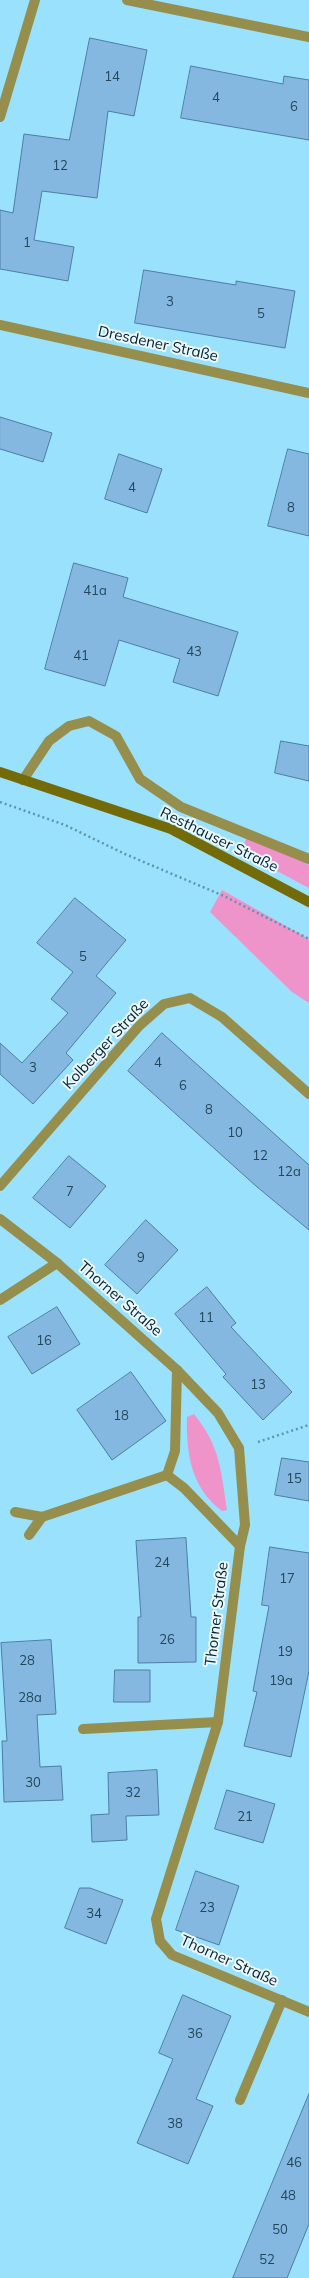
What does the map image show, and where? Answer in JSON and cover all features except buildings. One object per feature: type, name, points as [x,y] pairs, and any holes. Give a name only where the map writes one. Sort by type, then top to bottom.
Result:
[{"type":"street","points":[[0,117],[35,0]]},
{"type":"street","points":[[127,0],[309,37]]},
{"type":"street","name":"Dresdener Straße","points":[[0,325],[309,393]]},
{"type":"street","name":"Resthauser Straße","points":[[23,780],[49,741],[69,726],[89,721],[116,736],[140,779],[180,807],[309,859]]},
{"type":"street","name":"Resthauser Straße","points":[[0,772],[171,830],[309,902]]},
{"type":"street","name":"Kolberger Straße","points":[[0,1186],[139,1026],[164,1004],[190,998],[222,1017],[309,1094]]},
{"type":"street","name":"Thorner Straße","points":[[0,1219],[57,1263],[178,1370],[218,1413],[239,1448],[245,1525],[240,1546],[218,1722],[156,1920],[160,1941],[172,1955],[309,2012]]},
{"type":"street","points":[[0,1300],[57,1263]]},
{"type":"street","points":[[167,1475],[175,1451],[178,1370]]},
{"type":"street","points":[[15,1512],[42,1517],[167,1475]]},
{"type":"street","points":[[167,1475],[184,1488],[240,1546]]},
{"type":"street","points":[[29,1536],[42,1517]]},
{"type":"street","points":[[83,1729],[218,1722]]},
{"type":"street","points":[[240,2100],[282,2000]]},
{"type":"path","points":[[0,802],[64,825],[224,896],[309,939]]},
{"type":"path","points":[[239,1448],[309,1425]]},
{"type":"shaded area","points":[[249,832],[309,865],[309,888],[241,852]]},
{"type":"shaded area","points":[[222,890],[309,939],[309,1003],[292,992],[210,912]]},
{"type":"shaded area","points":[[194,1414],[209,1437],[218,1459],[227,1510],[222,1511],[203,1492],[192,1469],[189,1456],[187,1417]]}]
